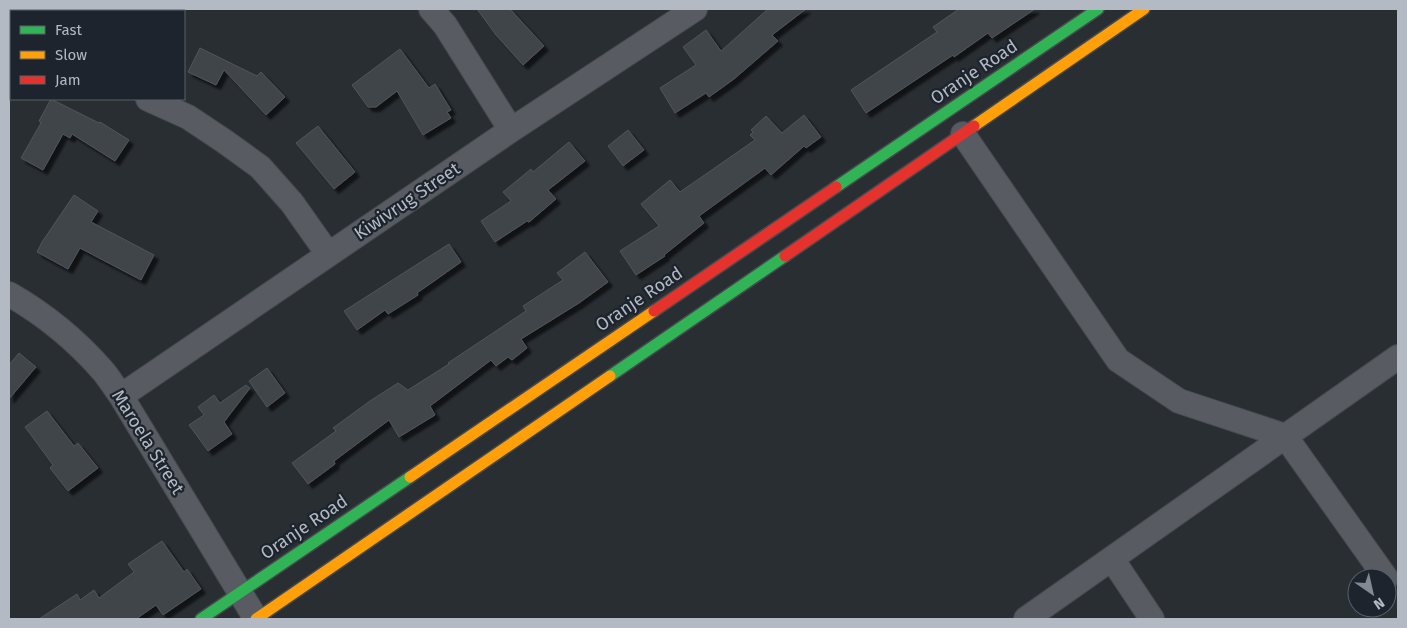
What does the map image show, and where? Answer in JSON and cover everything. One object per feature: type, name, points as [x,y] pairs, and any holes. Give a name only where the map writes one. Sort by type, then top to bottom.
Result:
[{"type":"street","points":[[431,9],[445,25],[511,130]]},
{"type":"street","name":"Kiwivrug Street","points":[[121,396],[511,130],[695,9]]},
{"type":"street","name":"Oranje Road","points":[[200,619],[1098,9]]},
{"type":"street","points":[[256,619],[1144,9]]},
{"type":"street","points":[[150,100],[188,117],[260,167],[292,203],[328,254]]},
{"type":"street","points":[[962,134],[1118,360],[1179,401],[1285,436],[1379,568]]},
{"type":"street","name":"Maroela Street","points":[[9,294],[72,338],[104,372],[121,396],[256,619]]},
{"type":"street","points":[[1026,619],[1398,358]]},
{"type":"street","points":[[1112,559],[1152,619]]},
{"type":"building","points":[[477,9],[510,9],[544,46],[523,65],[496,35]]},
{"type":"building","points":[[768,9],[806,9],[772,35],[778,41],[734,79],[709,97],[706,93],[675,113],[660,88],[696,65],[683,47],[706,30],[721,51]]},
{"type":"building","points":[[959,9],[1035,9],[992,38],[988,33],[866,113],[851,90],[937,32],[933,27]]},
{"type":"building","points":[[200,48],[257,76],[261,72],[285,97],[266,115],[224,70],[216,85],[188,72]]},
{"type":"building","points":[[400,49],[429,88],[435,84],[451,110],[447,112],[451,118],[423,135],[397,91],[376,107],[368,107],[352,85]]},
{"type":"building","points":[[50,100],[53,100],[100,122],[129,140],[115,161],[72,134],[70,138],[63,134],[43,170],[21,158],[41,123],[39,121]]},
{"type":"building","points":[[804,115],[821,137],[806,148],[804,146],[771,175],[765,168],[699,216],[704,223],[665,256],[636,275],[620,251],[659,226],[641,204],[670,180],[680,192],[755,140],[750,135],[753,132],[751,130],[766,116],[782,133]]},
{"type":"building","points":[[318,126],[355,172],[334,189],[296,143]]},
{"type":"building","points":[[628,130],[644,150],[623,166],[608,146]]},
{"type":"building","points":[[569,142],[585,161],[548,190],[556,199],[529,222],[527,221],[495,242],[481,221],[511,201],[503,192],[531,169],[533,172]]},
{"type":"building","points":[[74,195],[98,211],[91,222],[154,255],[141,280],[80,248],[68,269],[37,252]]},
{"type":"building","points":[[449,244],[461,262],[417,293],[418,295],[388,314],[385,310],[357,330],[344,311]]},
{"type":"building","points":[[585,252],[608,282],[579,303],[521,339],[527,348],[512,360],[508,357],[496,366],[491,360],[430,406],[435,415],[399,437],[389,420],[334,461],[335,464],[308,484],[292,463],[336,431],[333,428],[398,383],[408,390],[526,311],[523,306],[563,280],[557,273]]},
{"type":"building","points":[[19,353],[36,367],[9,399],[9,365]]},
{"type":"building","points":[[267,368],[285,393],[267,407],[249,381]]},
{"type":"building","points":[[246,385],[250,388],[224,422],[232,434],[208,451],[189,425],[204,415],[198,407],[214,395],[220,403]]},
{"type":"building","points":[[47,411],[74,446],[78,443],[98,468],[68,491],[50,468],[53,465],[25,427]]},
{"type":"building","points":[[162,541],[184,572],[187,569],[201,589],[163,615],[156,605],[136,619],[39,619],[77,594],[80,600],[94,590],[99,598],[134,572],[128,564]]},
{"type":"traffic: fast","points":[[836,187],[1098,9]]},
{"type":"traffic: fast","points":[[610,376],[785,256]]},
{"type":"traffic: fast","points":[[201,619],[410,477]]},
{"type":"traffic: slow","points":[[974,126],[1144,9]]},
{"type":"traffic: slow","points":[[410,477],[654,311]]},
{"type":"traffic: slow","points":[[256,619],[610,376]]},
{"type":"traffic: jam","points":[[785,256],[974,126]]},
{"type":"traffic: jam","points":[[654,311],[836,187]]}]
